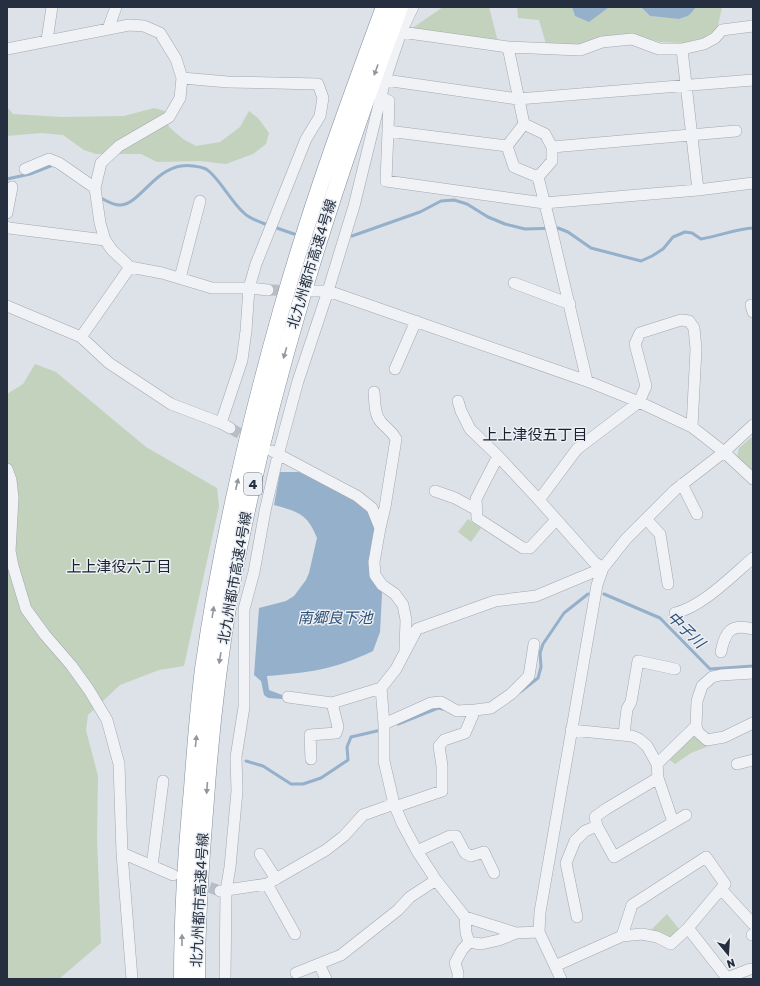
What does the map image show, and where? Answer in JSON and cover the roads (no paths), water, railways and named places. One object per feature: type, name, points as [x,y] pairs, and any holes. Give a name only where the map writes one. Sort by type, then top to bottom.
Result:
[{"type":"highway","name":"北九州都市高速4号線","points":[[182,979],[182,928],[185,867],[195,745],[204,669],[216,590],[229,520],[281,309],[329,162],[384,7]]},
{"type":"highway","name":"北九州都市高速4号線","points":[[197,979],[200,870],[211,740],[231,591],[244,522],[276,388],[314,254],[371,84],[400,7]]},
{"type":"street","points":[[47,40],[52,7]]},
{"type":"street","points":[[108,29],[116,7]]},
{"type":"street","points":[[225,979],[223,891],[230,868],[237,791],[236,758],[244,708],[244,609],[254,572],[275,453],[354,206],[385,80],[401,32],[413,7]]},
{"type":"street","points":[[7,49],[129,25],[144,26],[160,34],[176,59],[182,78],[180,98],[169,117],[119,146],[101,163],[95,190],[100,223],[105,240],[112,250],[130,267],[162,273],[212,288],[249,288],[268,290]]},
{"type":"street","points":[[401,32],[508,47],[580,50],[602,42],[632,40],[659,49],[682,49],[704,44],[715,38],[722,30],[753,26]]},
{"type":"street","points":[[508,47],[524,124]]},
{"type":"street","points":[[682,49],[698,190]]},
{"type":"street","points":[[7,306],[82,337],[110,363],[171,404],[225,426],[242,360],[249,288],[256,264],[306,139],[320,116],[323,98],[318,84],[228,82],[182,78]]},
{"type":"street","points":[[385,80],[518,99],[686,84],[753,80]]},
{"type":"street","points":[[381,96],[389,101],[386,181],[544,203],[698,190],[753,183]]},
{"type":"street","points":[[507,146],[524,124]]},
{"type":"street","points":[[524,124],[545,134],[552,147],[552,161],[538,177]]},
{"type":"street","points":[[388,131],[507,146]]},
{"type":"street","points":[[552,147],[736,131]]},
{"type":"street","points":[[507,146],[514,167],[538,177]]},
{"type":"street","points":[[25,169],[49,159],[59,163],[95,190]]},
{"type":"street","points":[[538,177],[570,304],[587,381]]},
{"type":"street","points":[[7,213],[12,187]]},
{"type":"street","points":[[180,278],[200,201]]},
{"type":"street","points":[[7,227],[105,240]]},
{"type":"street","points":[[82,337],[130,267]]},
{"type":"street","points":[[514,283],[570,304]]},
{"type":"street","points":[[314,291],[328,291],[416,321],[587,381],[639,402],[692,427],[724,452],[753,479]]},
{"type":"street","points":[[540,500],[577,449],[639,402],[646,386],[635,344],[640,333],[681,320],[689,321],[694,328],[696,349],[692,427]]},
{"type":"street","points":[[395,369],[416,321]]},
{"type":"street","points":[[374,392],[376,409],[380,421],[392,431],[396,438],[385,507],[374,562],[375,575],[382,585],[396,594],[403,605],[406,620],[405,652]]},
{"type":"street","points":[[458,401],[470,429],[540,500],[594,562],[602,568]]},
{"type":"street","points":[[561,979],[539,932],[541,905],[597,585],[602,568],[626,539],[682,484],[724,452],[753,425]]},
{"type":"street","points":[[275,453],[357,496],[372,508],[380,528]]},
{"type":"street","points":[[498,456],[476,499],[477,518],[523,548],[530,548],[556,520]]},
{"type":"street","points":[[7,469],[11,480],[13,498],[10,551],[26,609],[89,690],[107,720],[119,764],[122,853],[132,979]]},
{"type":"street","points":[[682,484],[697,514]]},
{"type":"street","points":[[435,491],[454,498],[477,510]]},
{"type":"street","points":[[646,519],[660,534],[668,584]]},
{"type":"street","points":[[675,613],[683,611],[701,600],[723,584],[753,558]]},
{"type":"street","points":[[288,697],[332,703],[380,688],[396,669],[417,629],[495,601],[536,596],[602,568]]},
{"type":"street","points":[[721,652],[724,637],[732,629],[742,626],[753,629]]},
{"type":"street","points":[[384,724],[431,703],[441,702],[457,711],[491,708],[511,694],[529,676],[534,644]]},
{"type":"street","points":[[624,734],[638,661],[675,669]]},
{"type":"street","points":[[753,673],[712,677],[702,686],[697,701],[696,726],[698,732],[707,740],[724,737],[753,723]]},
{"type":"street","points":[[380,688],[384,724],[384,761],[395,806],[417,851],[450,900],[465,917],[516,933]]},
{"type":"street","points":[[311,758],[310,735],[336,733],[338,727],[332,703]]},
{"type":"street","points":[[223,891],[272,881],[326,850],[344,836],[363,815],[442,791],[442,766],[439,746],[444,740],[464,733],[475,710]]},
{"type":"street","points":[[657,764],[696,726]]},
{"type":"street","points":[[571,730],[624,734],[639,739],[647,746],[657,764],[658,778],[673,822]]},
{"type":"street","points":[[737,764],[753,760]]},
{"type":"street","points":[[658,778],[606,809],[595,818],[597,826],[614,857],[686,815]]},
{"type":"street","points":[[152,866],[162,780]]},
{"type":"street","points":[[577,917],[566,863],[575,841],[585,831],[597,826]]},
{"type":"street","points":[[417,851],[450,836],[456,836],[465,853],[471,856],[484,852],[494,873]]},
{"type":"street","points":[[122,853],[173,875]]},
{"type":"street","points":[[260,854],[295,934]]},
{"type":"street","points":[[555,966],[622,936],[642,934],[657,937],[671,944],[688,928],[725,884],[706,857],[632,905],[622,936]]},
{"type":"street","points":[[296,973],[341,955],[398,910],[410,897],[436,880]]},
{"type":"street","points":[[721,889],[753,931]]},
{"type":"street","points":[[458,979],[456,963],[462,950],[468,942],[465,917]]},
{"type":"street","points":[[688,928],[727,978],[750,969]]},
{"type":"street","points":[[468,942],[481,944],[499,940],[516,933],[539,932]]},
{"type":"street","points":[[319,964],[326,979]]},
{"type":"water","points":[[572,7],[609,7],[589,22],[575,16]]},
{"type":"water","points":[[641,7],[696,7],[688,16],[679,19],[650,16]]},
{"type":"water","name":"南郷良下池","points":[[280,472],[299,472],[328,484],[346,494],[369,512],[376,525],[382,595],[380,632],[373,651],[347,662],[322,669],[309,672],[267,676],[269,690],[282,695],[282,699],[268,698],[264,695],[261,681],[254,675],[259,608],[286,601],[294,596],[306,580],[309,573],[317,538],[305,518],[296,512],[274,505]]},
{"type":"waterway","points":[[7,179],[30,174],[53,165],[55,166]]},
{"type":"waterway","points":[[99,197],[115,205],[128,203],[155,180],[171,169],[181,166],[197,166],[211,172],[246,215],[268,225]]},
{"type":"waterway","points":[[352,236],[420,212],[441,201],[454,200],[467,204],[488,217],[505,224],[525,229],[558,228],[568,232],[591,248],[641,261],[663,249],[673,237],[685,232],[692,233],[701,239],[753,228]]},
{"type":"waterway","points":[[274,227],[294,234]]},
{"type":"waterway","name":"中子川","points":[[520,692],[538,678],[541,667],[540,653],[543,644],[564,613],[588,594]]},
{"type":"waterway","name":"中子川","points":[[604,594],[660,618],[710,669],[753,666]]},
{"type":"waterway","name":"中子川","points":[[398,724],[438,708],[443,709]]},
{"type":"waterway","name":"中子川","points":[[246,761],[263,766],[291,784],[303,784],[321,778],[348,760],[347,747],[351,737],[381,730]]},
{"type":"tunnel","points":[[268,290],[311,291]]},
{"type":"tunnel","points":[[230,428],[252,441]]},
{"type":"tunnel","points":[[194,882],[220,891]]},
{"type":"district","name":"上上津役五丁目","points":[[535,435]]},
{"type":"district","name":"上上津役六丁目","points":[[119,567]]}]
